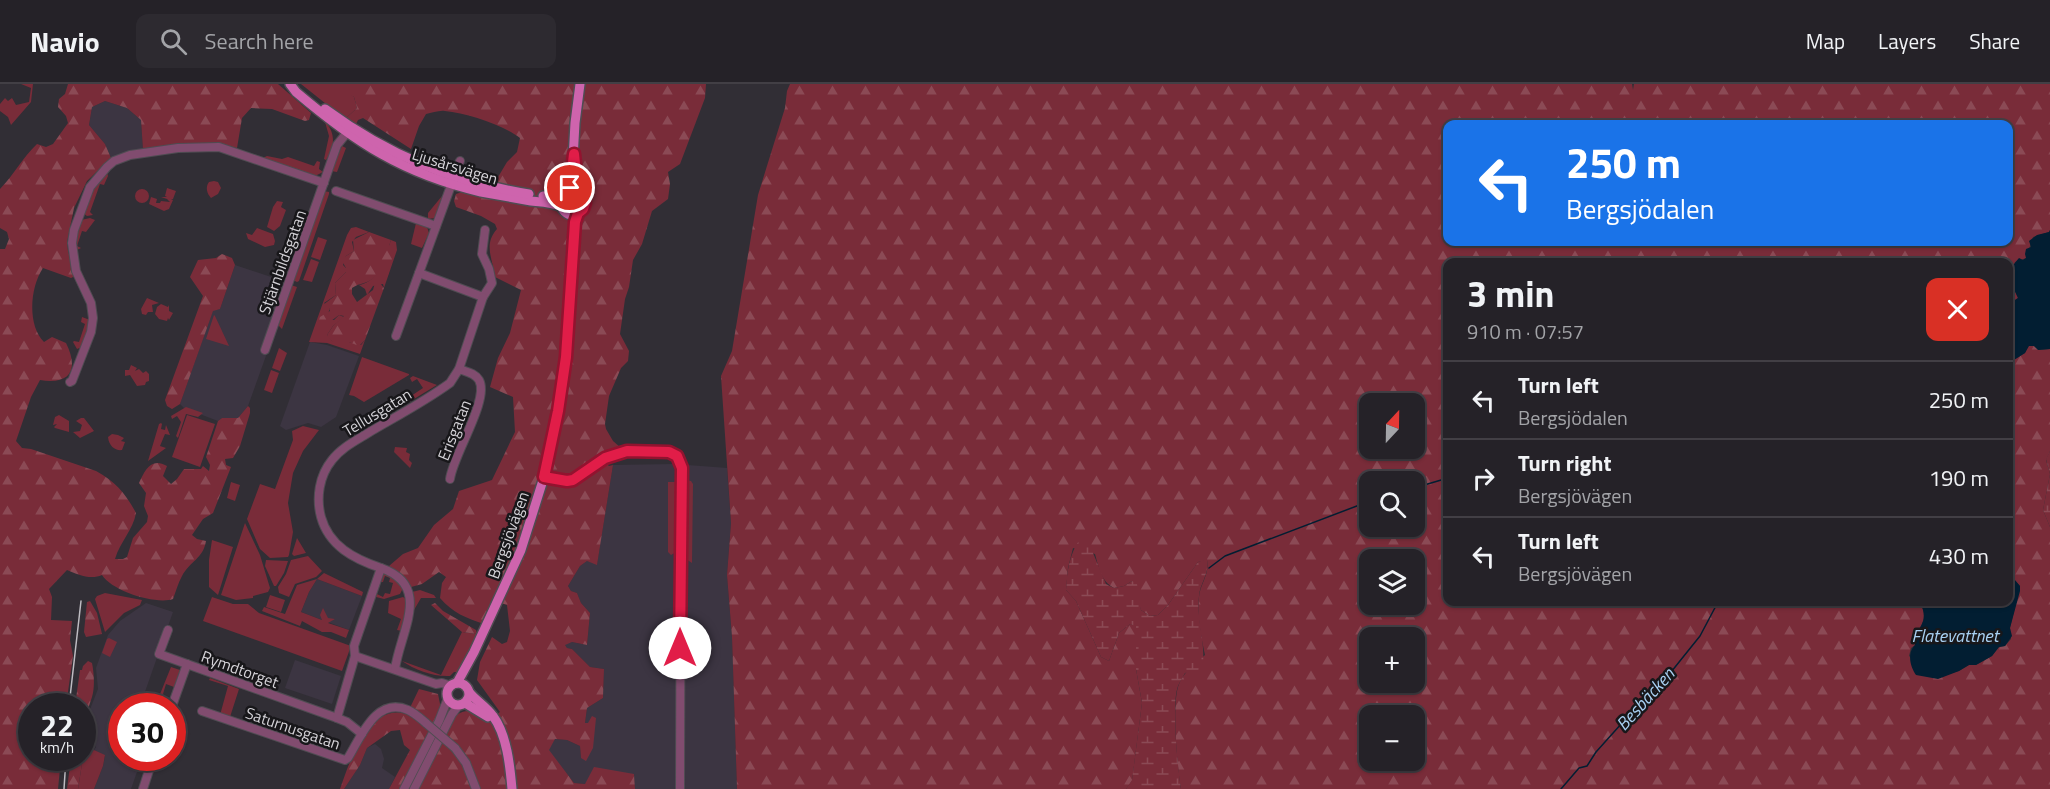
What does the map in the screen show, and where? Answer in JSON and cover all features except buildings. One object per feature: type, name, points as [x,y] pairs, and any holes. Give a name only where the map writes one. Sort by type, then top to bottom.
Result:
[{"type":"main road","name":"Bergsjövägen","points":[[451,690],[474,652],[521,550],[544,477],[558,411],[566,357],[572,245],[571,231],[562,201],[572,177],[580,84]]},
{"type":"main road","name":"Ljusårsvägen","points":[[291,85],[348,130],[396,163],[497,195],[553,203],[564,209]]},
{"type":"main road","name":"Bergsjövägen","points":[[572,245],[578,213],[583,209],[585,203],[580,194],[574,154]]},
{"type":"main road","name":"Ljusårsvägen","points":[[452,181],[539,196],[552,197],[566,194]]},
{"type":"main road","points":[[566,194],[574,191],[580,194]]},
{"type":"main road","points":[[564,209],[572,214],[578,213]]},
{"type":"main road","name":"Bergsjövägen","points":[[462,704],[469,691],[474,652]]},
{"type":"main road","points":[[499,730],[482,712],[462,704],[452,703],[451,690],[464,685],[491,713],[499,725],[508,757],[512,789]]},
{"type":"street","name":"Stjärnbildsgatan","points":[[265,350],[338,145],[348,130]]},
{"type":"street","points":[[70,382],[91,332],[93,318],[91,303],[74,264],[72,239],[90,187],[114,161],[130,155],[178,148],[219,147],[324,183]]},
{"type":"street","points":[[396,336],[460,160]]},
{"type":"street","points":[[336,191],[436,226]]},
{"type":"street","name":"Tellusgatan","points":[[395,669],[410,615],[410,600],[404,583],[395,574],[344,552],[329,534],[320,510],[319,493],[322,478],[330,462],[349,444],[449,384],[459,369],[483,297],[492,283],[482,254],[485,230]]},
{"type":"street","points":[[419,273],[483,297]]},
{"type":"street","name":"Erisgatan","points":[[450,479],[482,394],[482,386],[478,378],[459,369]]},
{"type":"street","points":[[544,477],[573,480],[605,458],[627,451],[669,452],[677,456],[681,463],[680,789]]},
{"type":"street","points":[[337,718],[355,656],[354,646],[381,568]]},
{"type":"street","name":"Rymdtorget","points":[[168,630],[159,654],[347,722]]},
{"type":"street","points":[[355,656],[436,684],[442,683],[451,690]]},
{"type":"street","points":[[177,693],[187,664]]},
{"type":"street","name":"Bergsjövägen","points":[[404,789],[439,721],[451,690]]},
{"type":"street","name":"Bergsjövägen","points":[[414,789],[452,714],[462,704]]},
{"type":"street","name":"Saturnusgatan","points":[[202,711],[342,759],[348,758],[362,734],[379,713],[389,708],[410,710],[455,748],[466,763],[476,789]]},
{"type":"street","name":"Saturnusgatan","points":[[347,722],[362,734]]},
{"type":"street","points":[[142,789],[148,771]]},
{"type":"shaded area","points":[[105,101],[127,108],[141,120],[143,150],[111,158],[105,144],[89,125],[92,107]]},
{"type":"shaded area","points":[[235,265],[286,282],[260,350],[267,353],[248,406],[238,418],[222,418],[218,421],[184,408],[180,404],[213,310],[220,309]]},
{"type":"shaded area","points":[[310,342],[359,356],[336,417],[321,427],[308,423],[286,430],[280,426]]},
{"type":"shaded area","points":[[674,464],[727,468],[731,523],[727,575],[732,637],[737,789],[635,789],[634,774],[585,784],[574,783],[548,750],[555,739],[567,740],[580,746],[581,758],[588,723],[585,723],[587,708],[603,698],[604,669],[590,667],[564,644],[572,642],[587,645],[590,613],[581,603],[577,593],[571,591],[568,586],[580,566],[587,561],[597,564],[613,465]]},
{"type":"shaded area","points":[[317,579],[362,596],[349,630],[301,612]]},
{"type":"shaded area","points":[[146,603],[173,612],[145,693],[108,693],[108,771],[137,771],[131,789],[94,789],[105,756],[96,751],[96,694],[98,689],[96,668],[108,635],[120,621]]},
{"type":"shaded area","points":[[295,660],[341,676],[332,704],[285,688]]},
{"type":"shaded area","points":[[375,744],[381,749],[384,759],[382,768],[395,777],[389,789],[344,789],[360,765],[367,748]]},
{"type":"green space","points":[[21,84],[33,84],[31,102],[11,125],[8,117],[0,111],[0,104],[5,98],[8,101],[12,98],[16,105],[29,102],[31,88]]},
{"type":"green space","points":[[68,84],[278,84],[311,113],[309,120],[305,121],[272,109],[251,108],[242,118],[237,148],[202,144],[143,150],[141,120],[127,108],[105,101],[92,107],[89,125],[105,144],[111,158],[87,181],[74,208],[67,242],[75,276],[71,278],[43,268],[35,285],[32,306],[39,335],[44,342],[52,337],[66,343],[72,367],[70,373],[59,380],[40,380],[31,397],[16,441],[22,448],[96,471],[119,489],[136,513],[115,559],[123,559],[127,557],[133,538],[147,522],[148,516],[144,506],[146,493],[139,483],[149,466],[157,463],[167,466],[163,476],[171,484],[184,469],[201,469],[203,466],[209,471],[210,465],[206,457],[218,421],[222,418],[238,418],[248,406],[250,413],[240,446],[233,458],[225,459],[226,465],[231,467],[213,513],[203,519],[192,535],[206,541],[202,552],[182,576],[173,599],[156,600],[135,595],[115,586],[102,575],[89,577],[67,570],[49,589],[52,597],[51,620],[72,621],[70,640],[73,656],[68,693],[18,693],[18,771],[60,771],[58,789],[0,789],[0,249],[5,249],[9,239],[7,232],[0,228],[0,189],[37,144],[46,147],[53,144],[68,123],[66,116],[58,107],[59,99],[65,94]]},
{"type":"green space","points":[[301,84],[350,84],[350,94],[354,97],[357,108],[345,119]]},
{"type":"green space","points":[[350,84],[706,84],[705,98],[680,164],[668,172],[670,184],[668,199],[652,211],[642,244],[633,260],[620,334],[629,351],[628,361],[621,368],[609,396],[605,424],[613,441],[621,448],[600,457],[609,466],[613,465],[597,565],[587,561],[580,566],[568,586],[571,591],[577,593],[581,603],[590,613],[587,645],[572,642],[565,645],[590,667],[604,669],[603,698],[587,708],[585,723],[588,723],[592,716],[596,718],[593,748],[586,761],[581,758],[580,746],[567,740],[555,739],[549,750],[574,783],[585,784],[594,767],[634,774],[635,789],[389,789],[410,750],[404,745],[400,730],[391,731],[367,748],[360,765],[344,789],[340,789],[355,750],[371,725],[381,717],[393,713],[407,714],[419,689],[438,694],[440,704],[458,714],[470,711],[489,720],[500,712],[477,680],[480,662],[492,637],[502,644],[507,642],[510,631],[507,605],[495,601],[484,624],[471,620],[450,608],[440,598],[442,583],[446,577],[439,572],[422,584],[411,587],[404,577],[389,566],[403,554],[418,548],[434,525],[453,509],[459,491],[492,480],[515,432],[513,397],[490,387],[498,358],[510,333],[521,290],[495,277],[490,241],[497,229],[495,224],[456,207],[454,201],[456,194],[462,192],[488,194],[507,162],[517,152],[520,138],[484,120],[464,114],[440,111],[426,114],[411,149],[363,118],[358,120],[355,126],[345,119],[357,108],[354,97],[350,95]]},
{"type":"green space","points":[[790,84],[1632,84],[1633,90],[1634,84],[2050,84],[2050,230],[2033,237],[2026,258],[2015,262],[2013,268],[2013,258],[1443,258],[1443,606],[1922,606],[1923,620],[1909,656],[1935,678],[1959,671],[1969,665],[1976,665],[1992,656],[1999,647],[2005,646],[2011,639],[2010,628],[2020,586],[2013,579],[2013,360],[2025,353],[2028,346],[2034,346],[2039,350],[2050,349],[2050,451],[2046,460],[2050,474],[2043,510],[2050,527],[2050,789],[1181,789],[1176,737],[1176,696],[1182,677],[1205,655],[1199,604],[1208,565],[1207,560],[1198,562],[1168,605],[1158,615],[1150,616],[1141,610],[1132,581],[1114,588],[1103,578],[1095,554],[1073,548],[1066,590],[1076,601],[1101,657],[1109,661],[1119,633],[1130,624],[1136,625],[1136,669],[1142,703],[1132,781],[1126,789],[737,789],[732,637],[727,575],[731,523],[721,376],[732,351],[758,195],[785,108]]},
{"type":"green space","points":[[325,122],[333,136],[331,151],[326,160],[324,159],[329,136]]},
{"type":"green space","points":[[342,146],[346,148],[337,172],[331,171]]},
{"type":"green space","points":[[267,156],[282,159],[288,157],[314,166],[317,161],[320,162],[319,169],[323,172],[315,176],[263,158]]},
{"type":"green space","points":[[107,172],[108,176],[104,185],[100,184],[90,212],[93,215],[87,216],[83,213],[94,186]]},
{"type":"green space","points":[[209,182],[218,182],[221,188],[218,194],[211,198],[207,186]]},
{"type":"green space","points":[[167,188],[176,191],[169,209],[164,211],[149,204],[151,197],[157,199],[156,203],[170,202],[161,197],[167,197],[165,196]]},
{"type":"green space","points":[[142,189],[147,191],[149,196],[147,201],[142,203],[137,201],[135,196],[137,191]]},
{"type":"green space","points":[[324,191],[329,194],[297,282],[293,280]]},
{"type":"green space","points":[[442,196],[435,218],[428,219],[428,213]]},
{"type":"green space","points":[[277,201],[283,202],[281,207],[286,210],[280,226],[274,231],[267,227]]},
{"type":"green space","points":[[90,218],[95,220],[86,232],[82,231],[77,246],[81,248],[77,250],[74,242],[81,220]]},
{"type":"green space","points":[[416,223],[427,227],[429,233],[422,248],[411,244]]},
{"type":"green space","points":[[356,227],[369,232],[356,237],[352,242],[354,251],[346,256],[343,265],[346,272],[335,283],[336,295],[324,303],[330,309],[325,319],[334,320],[339,315],[344,317],[333,326],[327,335],[332,341],[361,345],[365,340],[360,354],[327,343],[309,342],[347,235],[351,228]]},
{"type":"green space","points":[[257,228],[273,234],[274,245],[265,247],[248,239],[246,233],[252,235]]},
{"type":"green space","points":[[369,232],[391,240],[389,246],[394,254],[388,275],[383,281],[376,275],[352,288],[352,294],[357,302],[373,290],[375,283],[379,282],[384,288],[365,340],[359,346],[349,342],[344,345],[339,344],[327,335],[344,316],[339,315],[331,321],[319,320],[330,311],[323,305],[336,295],[335,283],[346,272],[342,261],[354,251],[353,240]]},
{"type":"green space","points":[[318,237],[327,240],[320,260],[311,257]]},
{"type":"green space","points":[[391,240],[396,242],[397,250],[384,288],[383,284],[373,286],[367,295],[365,289],[359,285],[366,283],[376,274]]},
{"type":"green space","points":[[222,254],[232,258],[235,265],[220,309],[213,311],[180,404],[172,409],[167,406],[165,400],[203,296],[190,277],[198,260],[216,258]]},
{"type":"green space","points":[[311,259],[319,262],[312,282],[303,280]]},
{"type":"green space","points":[[291,285],[297,287],[282,329],[277,324]]},
{"type":"green space","points":[[2013,287],[2018,298],[2013,301]]},
{"type":"green space","points":[[147,298],[159,303],[152,305],[153,312],[148,312],[146,315],[142,314],[141,309]]},
{"type":"green space","points":[[161,304],[168,307],[169,305],[169,311],[173,313],[167,321],[159,319],[155,314],[157,307]]},
{"type":"green space","points":[[215,316],[229,346],[206,339]]},
{"type":"green space","points":[[82,317],[90,320],[82,347],[77,349],[73,342],[79,342],[85,324],[81,322]]},
{"type":"green space","points":[[279,348],[287,353],[280,371],[272,368]]},
{"type":"green space","points":[[362,357],[409,375],[364,402],[349,395]]},
{"type":"green space","points":[[131,365],[137,368],[135,371],[139,369],[149,374],[149,381],[145,385],[137,386],[130,375],[125,376],[125,370],[129,370]]},
{"type":"green space","points":[[271,370],[279,373],[272,393],[264,390]]},
{"type":"green space","points":[[413,376],[437,385],[404,405],[402,402],[423,388],[417,379],[412,382],[410,378]]},
{"type":"green space","points":[[186,407],[203,413],[198,417],[186,414],[178,438],[176,436],[181,422],[177,416],[172,419],[171,416]]},
{"type":"green space","points":[[59,415],[69,421],[69,432],[54,427],[57,424],[53,425],[55,417]]},
{"type":"green space","points":[[187,415],[215,424],[200,467],[172,457]]},
{"type":"green space","points":[[84,418],[94,431],[80,438],[73,432],[80,431],[82,425],[76,421]]},
{"type":"green space","points":[[161,423],[161,429],[165,430],[166,425],[170,435],[165,434],[160,446],[166,448],[148,461],[159,424]]},
{"type":"green space","points":[[303,426],[319,430],[303,451],[293,473],[288,503],[293,532],[289,555],[288,557],[270,558],[260,549],[247,519],[260,484],[275,489],[293,440],[292,431]]},
{"type":"green space","points":[[112,434],[124,438],[121,441],[125,442],[122,450],[111,446],[108,437]]},
{"type":"green space","points":[[395,447],[407,448],[406,452],[410,454],[409,460],[412,463],[410,468],[394,452]]},
{"type":"green space","points":[[2050,451],[2050,474],[2046,459]]},
{"type":"green space","points":[[2050,474],[2050,527],[2043,510]]},
{"type":"green space","points":[[686,480],[693,484],[692,563],[686,559],[685,552],[684,483]]},
{"type":"green space","points":[[231,482],[240,485],[235,501],[227,498]]},
{"type":"green space","points":[[668,482],[676,484],[676,552],[671,555],[668,552]]},
{"type":"green space","points":[[245,523],[260,555],[270,588],[268,592],[253,596],[253,598],[236,600],[221,595]]},
{"type":"green space","points":[[297,538],[306,553],[294,556],[292,554]]},
{"type":"green space","points":[[1080,539],[1088,541],[1106,584],[1114,588],[1132,581],[1137,584],[1141,610],[1150,616],[1158,615],[1168,605],[1198,562],[1207,559],[1208,564],[1198,605],[1203,651],[1202,669],[1185,673],[1176,695],[1176,737],[1181,789],[1126,789],[1132,780],[1142,703],[1136,669],[1136,626],[1130,624],[1119,633],[1109,661],[1101,657],[1076,601],[1066,590],[1069,563]]},
{"type":"green space","points":[[212,540],[233,547],[218,595],[209,587]]},
{"type":"green space","points":[[308,556],[322,571],[316,577],[295,584],[289,597],[279,593],[278,587],[291,560]]},
{"type":"green space","points":[[266,560],[288,561],[276,586],[265,566]]},
{"type":"green space","points":[[324,573],[363,592],[362,596],[317,579]]},
{"type":"green space","points":[[384,574],[394,577],[403,588],[400,594],[384,599],[376,597],[377,594],[383,597],[385,593],[390,594],[393,583],[389,582],[390,578],[385,576],[383,582],[380,582]]},
{"type":"green space","points":[[317,579],[301,612],[322,620],[320,615],[323,608],[328,618],[335,619],[328,623],[349,630],[346,638],[331,632],[322,632],[302,621],[300,626],[262,611],[264,607],[285,614],[297,585]]},
{"type":"green space","points":[[420,590],[436,598],[421,598],[414,610],[412,592]]},
{"type":"green space","points":[[105,593],[142,600],[140,605],[124,613],[105,632],[95,599]]},
{"type":"green space","points":[[270,595],[285,600],[281,612],[266,607]]},
{"type":"green space","points":[[212,597],[233,604],[248,604],[259,613],[351,646],[342,671],[203,621]]},
{"type":"green space","points":[[403,597],[407,600],[407,612],[402,631],[397,630],[401,619],[388,613],[389,601]]},
{"type":"green space","points":[[90,601],[97,613],[102,634],[86,637],[84,632],[87,602]]},
{"type":"green space","points":[[435,603],[443,611],[476,630],[477,634],[462,632],[431,605]]},
{"type":"green space","points":[[462,632],[477,634],[462,672],[454,672],[450,676],[431,674],[402,661],[441,675]]},
{"type":"green space","points":[[109,638],[117,642],[110,657],[102,653]]},
{"type":"green space","points":[[88,661],[92,663],[93,693],[77,693],[80,670]]},
{"type":"green space","points":[[171,667],[180,670],[174,687],[166,684],[163,693],[160,693]]},
{"type":"green space","points":[[210,678],[239,689],[230,717],[220,715],[228,686],[209,680]]},
{"type":"green space","points":[[96,751],[105,755],[94,789],[78,789],[81,771],[96,771]]},
{"type":"green space","points":[[69,771],[81,771],[78,789],[67,789]]},
{"type":"water","points":[[2050,230],[2050,349],[2038,350],[2034,346],[2029,346],[2025,353],[2013,360],[2013,301],[2018,298],[2013,285],[2013,266],[2019,258],[2023,260],[2026,258],[2026,249],[2031,247],[2029,241],[2037,235]]},
{"type":"water","name":"Flatevattnet","points":[[2013,579],[2020,586],[2010,628],[2012,636],[2005,646],[1999,647],[1992,656],[1976,665],[1969,665],[1938,679],[1916,675],[1911,664],[1910,656],[1923,620],[1922,606],[2013,606]]},
{"type":"waterway","points":[[1425,485],[1443,479]]},
{"type":"waterway","points":[[1209,568],[1225,556],[1359,505]]},
{"type":"waterway","name":"Besbäcken","points":[[1561,789],[1579,768],[1587,766],[1596,752],[1631,713],[1659,687],[1700,636],[1716,606]]},
{"type":"tram line","points":[[70,693],[81,601]]},
{"type":"tram line","points":[[64,789],[65,771]]},
{"type":"route","points":[[570,188],[574,154],[577,183],[585,203],[575,222],[566,357],[558,411],[544,477],[573,480],[610,455],[627,451],[669,452],[677,456],[682,468],[680,648]]}]
